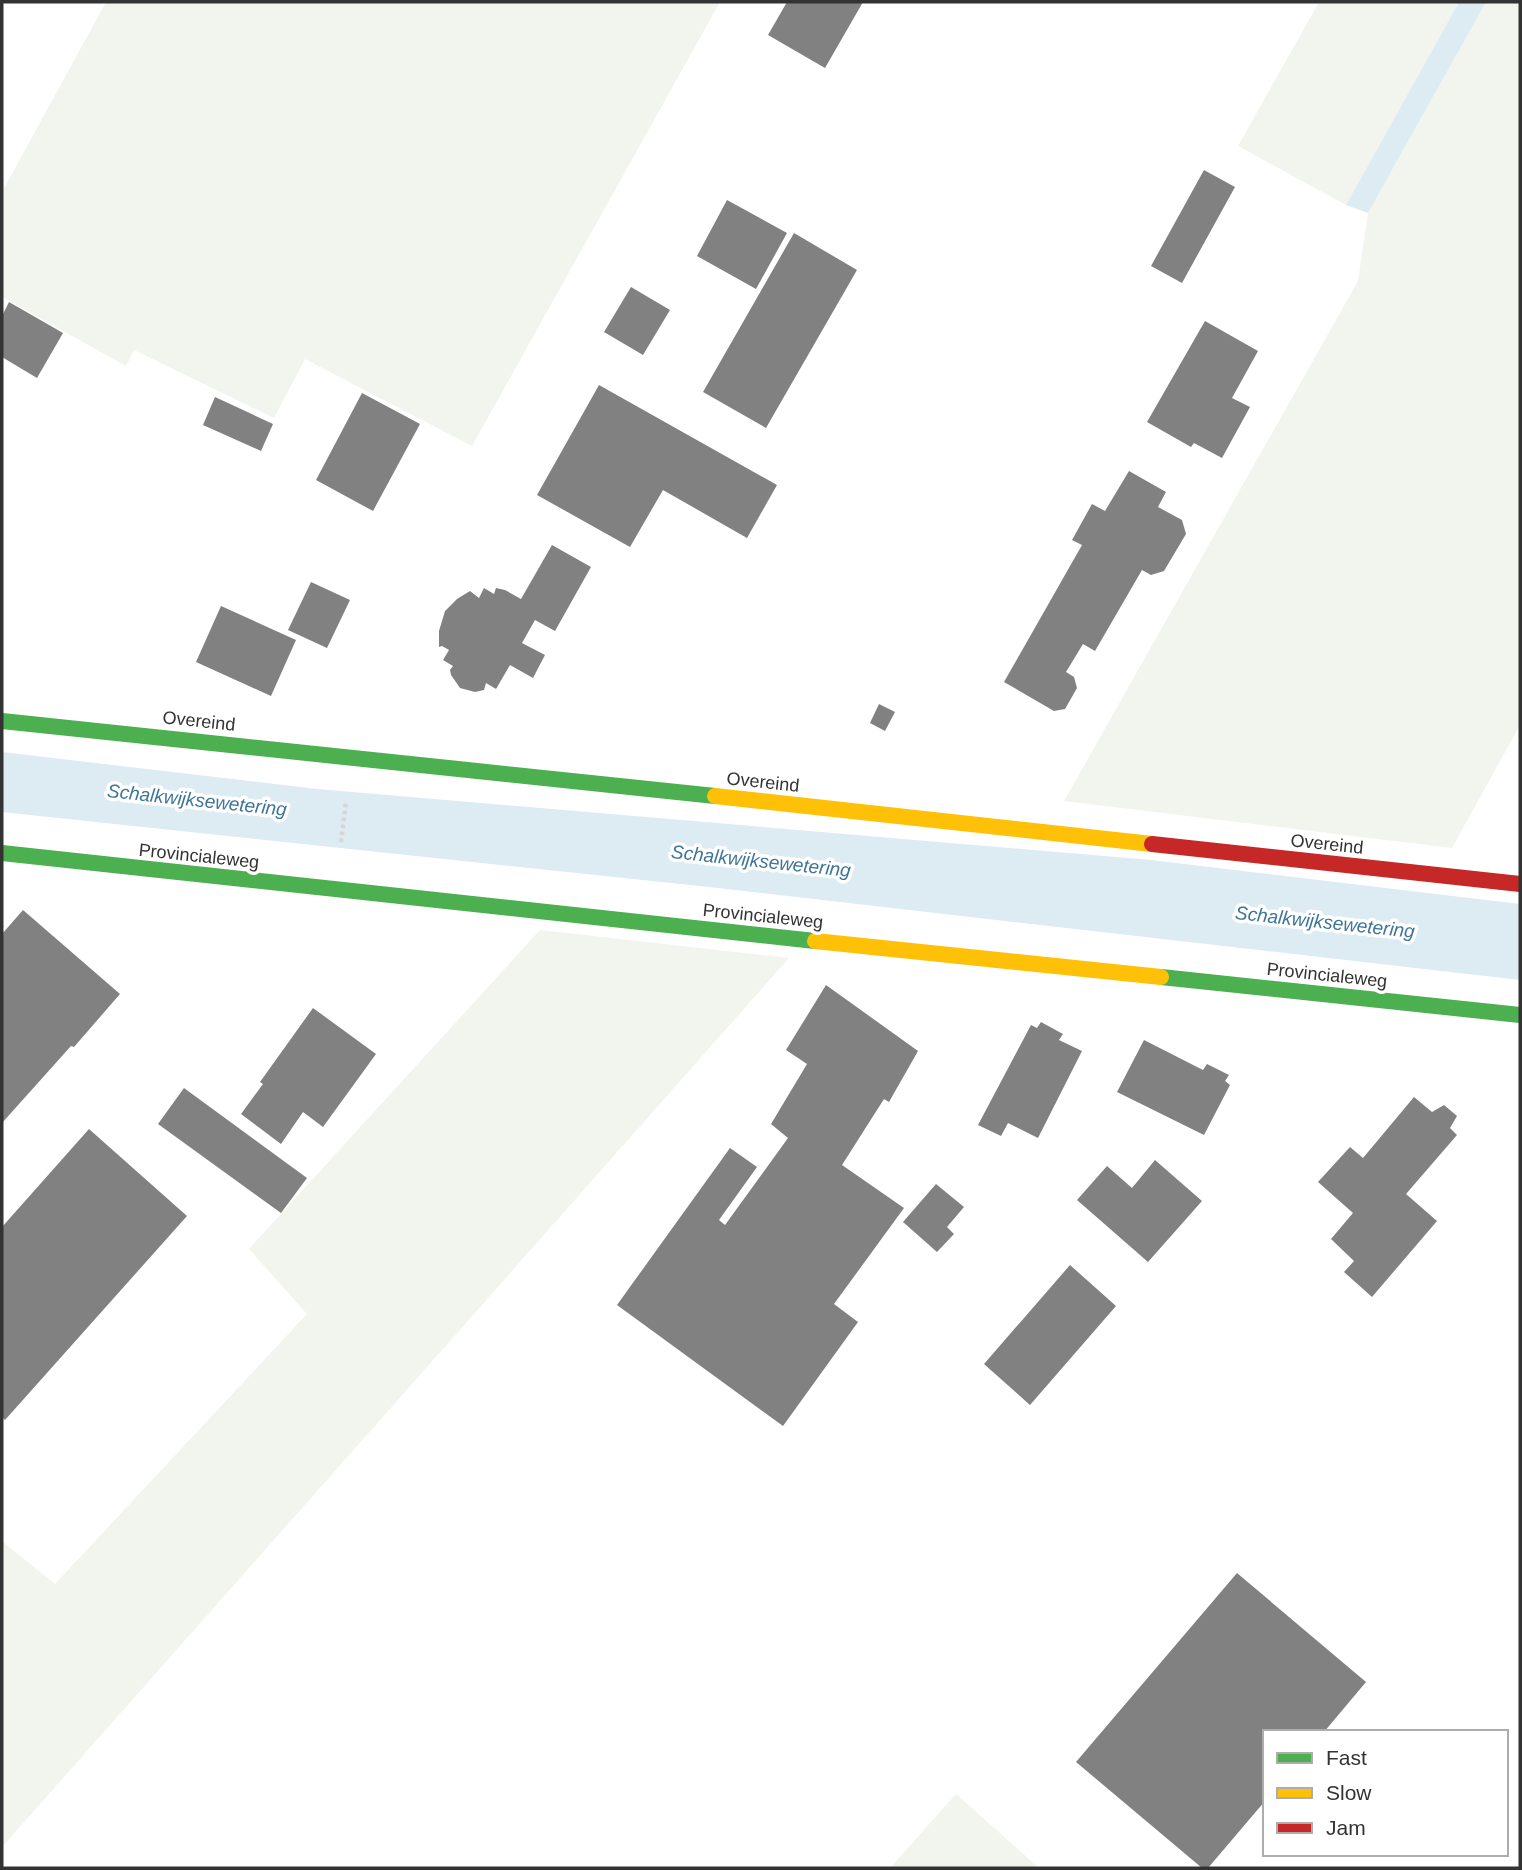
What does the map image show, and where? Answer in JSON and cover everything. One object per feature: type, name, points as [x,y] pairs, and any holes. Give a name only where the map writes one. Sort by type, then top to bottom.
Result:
[{"type":"street","name":"Overeind","points":[[2,721],[352,756],[1520,884]]},
{"type":"street","name":"Provincialeweg","points":[[2,853],[347,892],[1520,1015]]},
{"type":"path","points":[[339,854],[348,789]]},
{"type":"shaded area","points":[[106,2],[720,2],[472,446],[305,359],[274,418],[134,350],[126,366],[2,297],[2,192]]},
{"type":"shaded area","points":[[1319,2],[1459,2],[1346,205],[1238,146]]},
{"type":"shaded area","points":[[1486,2],[1520,2],[1520,725],[1452,848],[1064,801],[1358,281],[1368,213]]},
{"type":"shaded area","points":[[540,930],[789,958],[2,1847],[2,1541],[55,1584],[307,1314],[249,1249]]},
{"type":"shaded area","points":[[956,1794],[1039,1868],[890,1868]]},
{"type":"water","points":[[1459,2],[1486,2],[1368,213],[1346,205]]},
{"type":"water","name":"Schalkwijksewetering","points":[[2,752],[317,789],[1151,860],[1520,904],[1520,980],[709,887],[2,812]]},
{"type":"building","points":[[787,2],[863,2],[825,68],[768,35]]},
{"type":"building","points":[[1204,170],[1235,187],[1182,283],[1151,266]]},
{"type":"building","points":[[727,200],[787,233],[756,289],[697,256]]},
{"type":"building","points":[[794,233],[857,270],[766,428],[703,392]]},
{"type":"building","points":[[631,287],[670,310],[643,355],[604,332]]},
{"type":"building","points":[[9,302],[63,333],[37,378],[2,357],[2,316]]},
{"type":"building","points":[[1205,321],[1258,351],[1232,398],[1250,407],[1222,458],[1194,443],[1191,447],[1147,422]]},
{"type":"building","points":[[599,385],[777,485],[747,538],[663,490],[630,547],[537,495]]},
{"type":"building","points":[[362,393],[420,424],[373,511],[316,480]]},
{"type":"building","points":[[215,397],[273,424],[261,451],[203,425]]},
{"type":"building","points":[[1129,471],[1166,492],[1158,507],[1182,520],[1186,534],[1164,571],[1151,575],[1142,570],[1095,651],[1083,644],[1066,672],[1074,677],[1077,688],[1065,709],[1054,711],[1004,682],[1082,545],[1072,540],[1092,504],[1105,511]]},
{"type":"building","points":[[552,545],[591,567],[555,631],[535,620],[522,643],[545,655],[533,678],[510,665],[496,689],[486,683],[484,690],[475,692],[460,688],[451,675],[453,666],[443,660],[449,650],[439,647],[439,631],[445,611],[470,591],[479,598],[484,588],[494,594],[496,588],[505,590],[521,599]]},
{"type":"building","points":[[311,582],[350,600],[327,648],[288,630]]},
{"type":"building","points":[[221,606],[296,640],[271,696],[196,662]]},
{"type":"building","points":[[879,704],[895,712],[885,731],[870,723]]},
{"type":"building","points":[[23,910],[120,994],[2,1123],[2,934]]},
{"type":"building","points":[[826,985],[918,1051],[889,1102],[884,1099],[842,1165],[904,1208],[834,1304],[858,1322],[783,1426],[617,1305],[730,1148],[757,1167],[719,1220],[725,1225],[788,1138],[771,1124],[807,1064],[786,1050]]},
{"type":"building","points":[[313,1008],[376,1054],[323,1127],[303,1112],[281,1144],[241,1114],[263,1084],[260,1082]]},
{"type":"building","points":[[1041,1022],[1063,1034],[1059,1040],[1082,1051],[1038,1138],[1008,1123],[1001,1136],[978,1125],[1031,1025],[1037,1028]]},
{"type":"building","points":[[1144,1040],[1203,1070],[1207,1064],[1229,1075],[1225,1081],[1230,1085],[1204,1135],[1117,1092]]},
{"type":"building","points":[[184,1088],[307,1178],[281,1213],[158,1124]]},
{"type":"building","points":[[1414,1097],[1432,1112],[1444,1105],[1457,1116],[1450,1128],[1457,1135],[1406,1194],[1437,1221],[1372,1297],[1344,1272],[1354,1261],[1331,1239],[1353,1213],[1318,1182],[1350,1147],[1363,1158]]},
{"type":"building","points":[[89,1129],[187,1216],[5,1420],[2,1417],[2,1227]]},
{"type":"building","points":[[1155,1160],[1202,1201],[1148,1262],[1077,1200],[1107,1166],[1132,1188]]},
{"type":"building","points":[[936,1184],[964,1207],[947,1227],[954,1234],[937,1252],[903,1222]]},
{"type":"building","points":[[1070,1265],[1116,1306],[1030,1405],[984,1364]]},
{"type":"building","points":[[1237,1573],[1366,1682],[1326,1730],[1263,1730],[1263,1803],[1208,1868],[1202,1868],[1076,1762]]},
{"type":"traffic: fast","points":[[2,721],[715,796]]},
{"type":"traffic: fast","points":[[2,853],[815,941]]},
{"type":"traffic: fast","points":[[1161,977],[1520,1015]]},
{"type":"traffic: slow","points":[[715,796],[1152,844]]},
{"type":"traffic: slow","points":[[815,941],[1161,977]]},
{"type":"traffic: jam","points":[[1152,844],[1520,884]]}]
